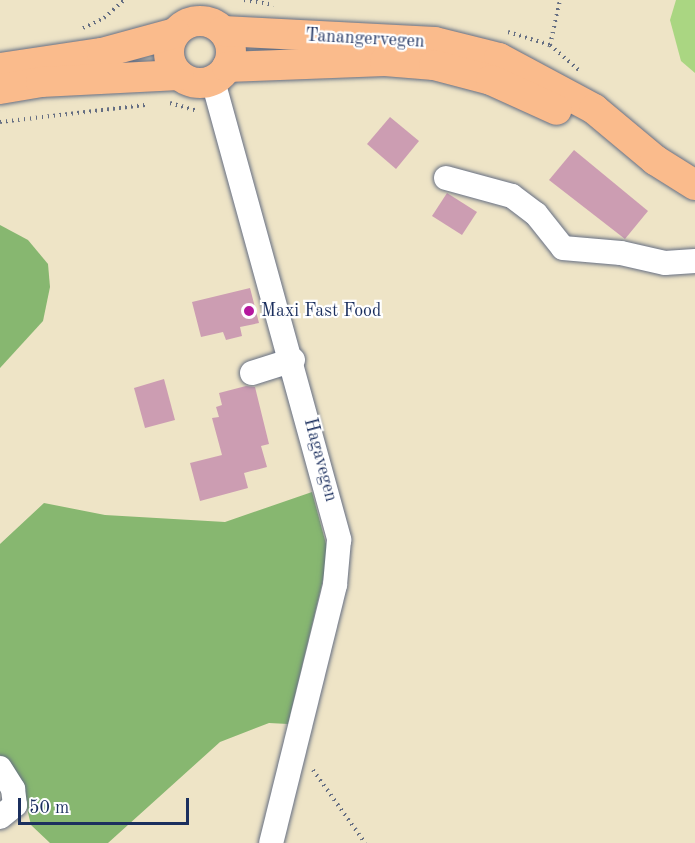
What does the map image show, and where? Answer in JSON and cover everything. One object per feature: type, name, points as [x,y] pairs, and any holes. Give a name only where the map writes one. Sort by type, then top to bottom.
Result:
[{"type":"main road","points":[[0,68],[102,53],[180,20],[214,19],[229,42],[220,74],[200,83],[179,75],[40,82],[0,88]]},
{"type":"main road","name":"Tanangervegen","points":[[214,19],[423,41],[499,58],[594,109],[655,160]]},
{"type":"main road","points":[[179,75],[169,55],[180,20]]},
{"type":"main road","name":"Tanangervegen","points":[[220,74],[385,61],[434,65],[491,80],[545,103],[655,160],[695,185]]},
{"type":"street","name":"Hagavegen","points":[[220,74],[223,113],[293,360],[339,540],[335,585],[297,747],[271,843]]},
{"type":"street","points":[[446,178],[512,196],[536,214],[562,248],[621,253],[665,263],[695,261]]},
{"type":"street","points":[[252,374],[293,360]]},
{"type":"street","points":[[0,768],[13,789],[15,805],[0,817]]},
{"type":"path","points":[[83,28],[104,18],[124,0]]},
{"type":"path","points":[[550,45],[560,0]]},
{"type":"path","points":[[0,122],[169,103],[207,113],[223,113]]},
{"type":"path","points":[[297,747],[364,843]]},
{"type":"green space","points":[[676,0],[695,0],[695,73],[681,61],[670,20]]},
{"type":"green space","points":[[0,225],[28,240],[48,264],[50,287],[43,321],[0,368]]},
{"type":"green space","points":[[312,492],[329,555],[288,724],[269,723],[220,742],[108,843],[50,843],[31,825],[21,784],[0,755],[0,544],[44,503],[105,515],[225,522]]},
{"type":"building","points":[[390,117],[419,141],[396,169],[367,144]]},
{"type":"building","points":[[574,150],[648,211],[625,239],[549,180]]},
{"type":"building","points":[[447,193],[477,212],[462,235],[432,216]]},
{"type":"building","points":[[250,288],[259,323],[240,327],[242,336],[226,340],[223,332],[201,337],[192,302]]},
{"type":"building","points":[[164,379],[175,420],[145,428],[134,388]]},
{"type":"building","points":[[246,386],[255,387],[269,444],[261,446],[267,467],[244,473],[248,488],[200,501],[190,463],[222,455],[212,418],[219,417],[216,407],[222,405],[219,393]]},
{"type":"place","name":"Maxi Fast Food","points":[[249,311]]}]
